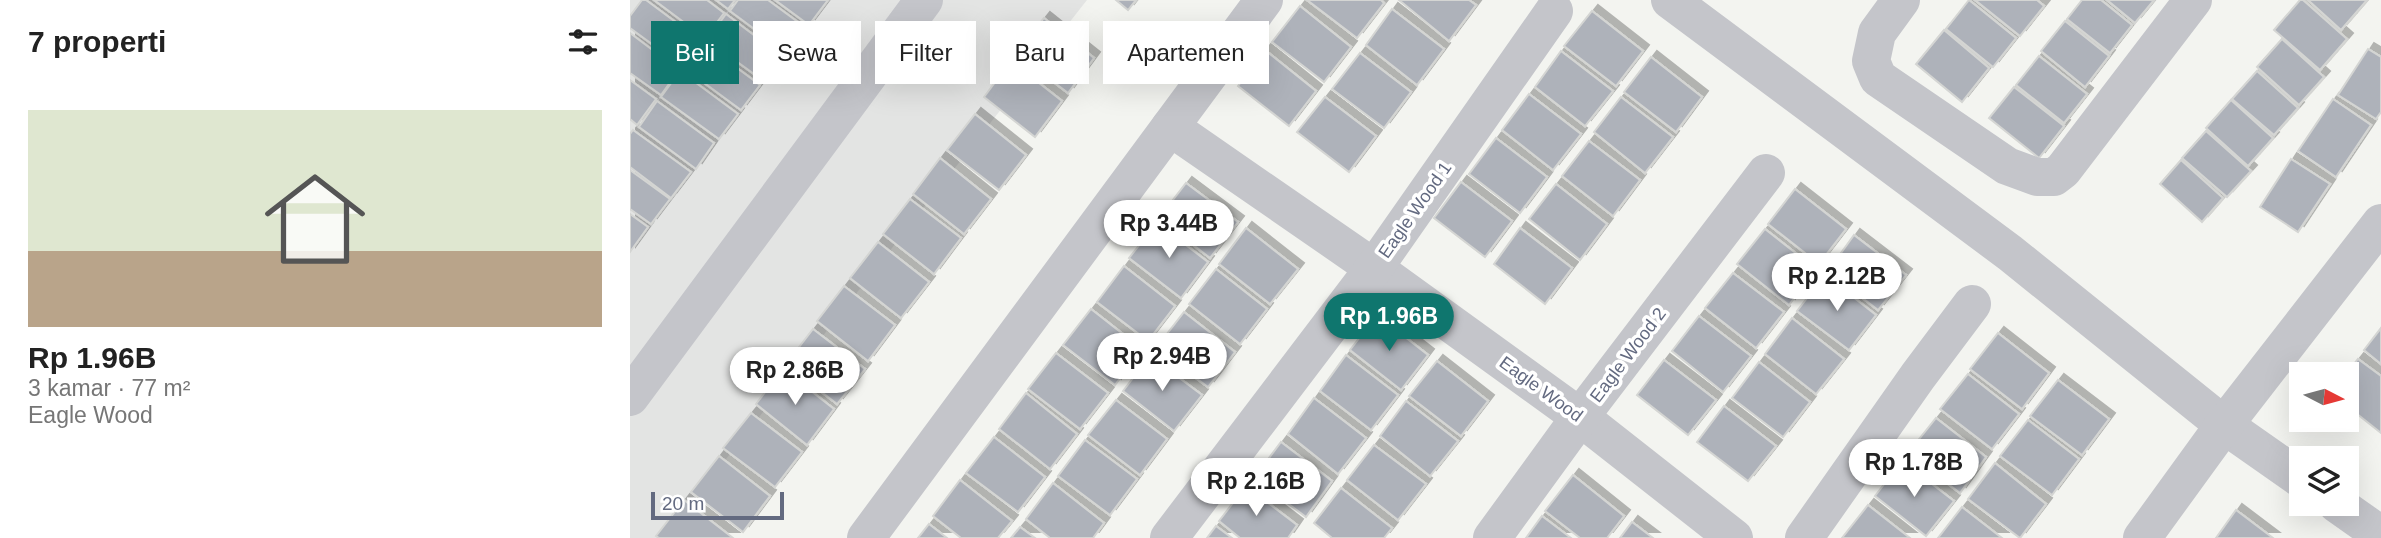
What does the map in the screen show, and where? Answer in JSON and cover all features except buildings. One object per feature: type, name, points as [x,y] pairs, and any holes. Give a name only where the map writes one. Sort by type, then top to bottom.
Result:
[{"type":"street","points":[[630,397],[923,0]]},
{"type":"street","points":[[866,538],[1264,0]]},
{"type":"street","points":[[1670,0],[2010,253],[2224,425],[2289,471]]},
{"type":"street","points":[[1901,0],[1877,33],[1871,61],[1878,78],[2007,166],[2037,177],[2054,177],[2063,170],[2193,0]]},
{"type":"street","name":"Eagle Wood 1","points":[[1169,538],[1374,268],[1554,11]]},
{"type":"street","name":"Eagle Wood","points":[[1170,127],[1374,268],[1580,417],[1734,538]]},
{"type":"street","name":"Eagle Wood 2","points":[[1492,538],[1580,417],[1766,173]]},
{"type":"street","points":[[2143,538],[2224,425],[2381,223]]},
{"type":"street","points":[[1804,538],[1972,304]]},
{"type":"street","points":[[2354,516],[2381,535]]},
{"type":"shaded area","points":[[630,0],[1087,0],[1070,21],[990,21],[990,84],[1021,84],[664,538],[630,538]]}]
